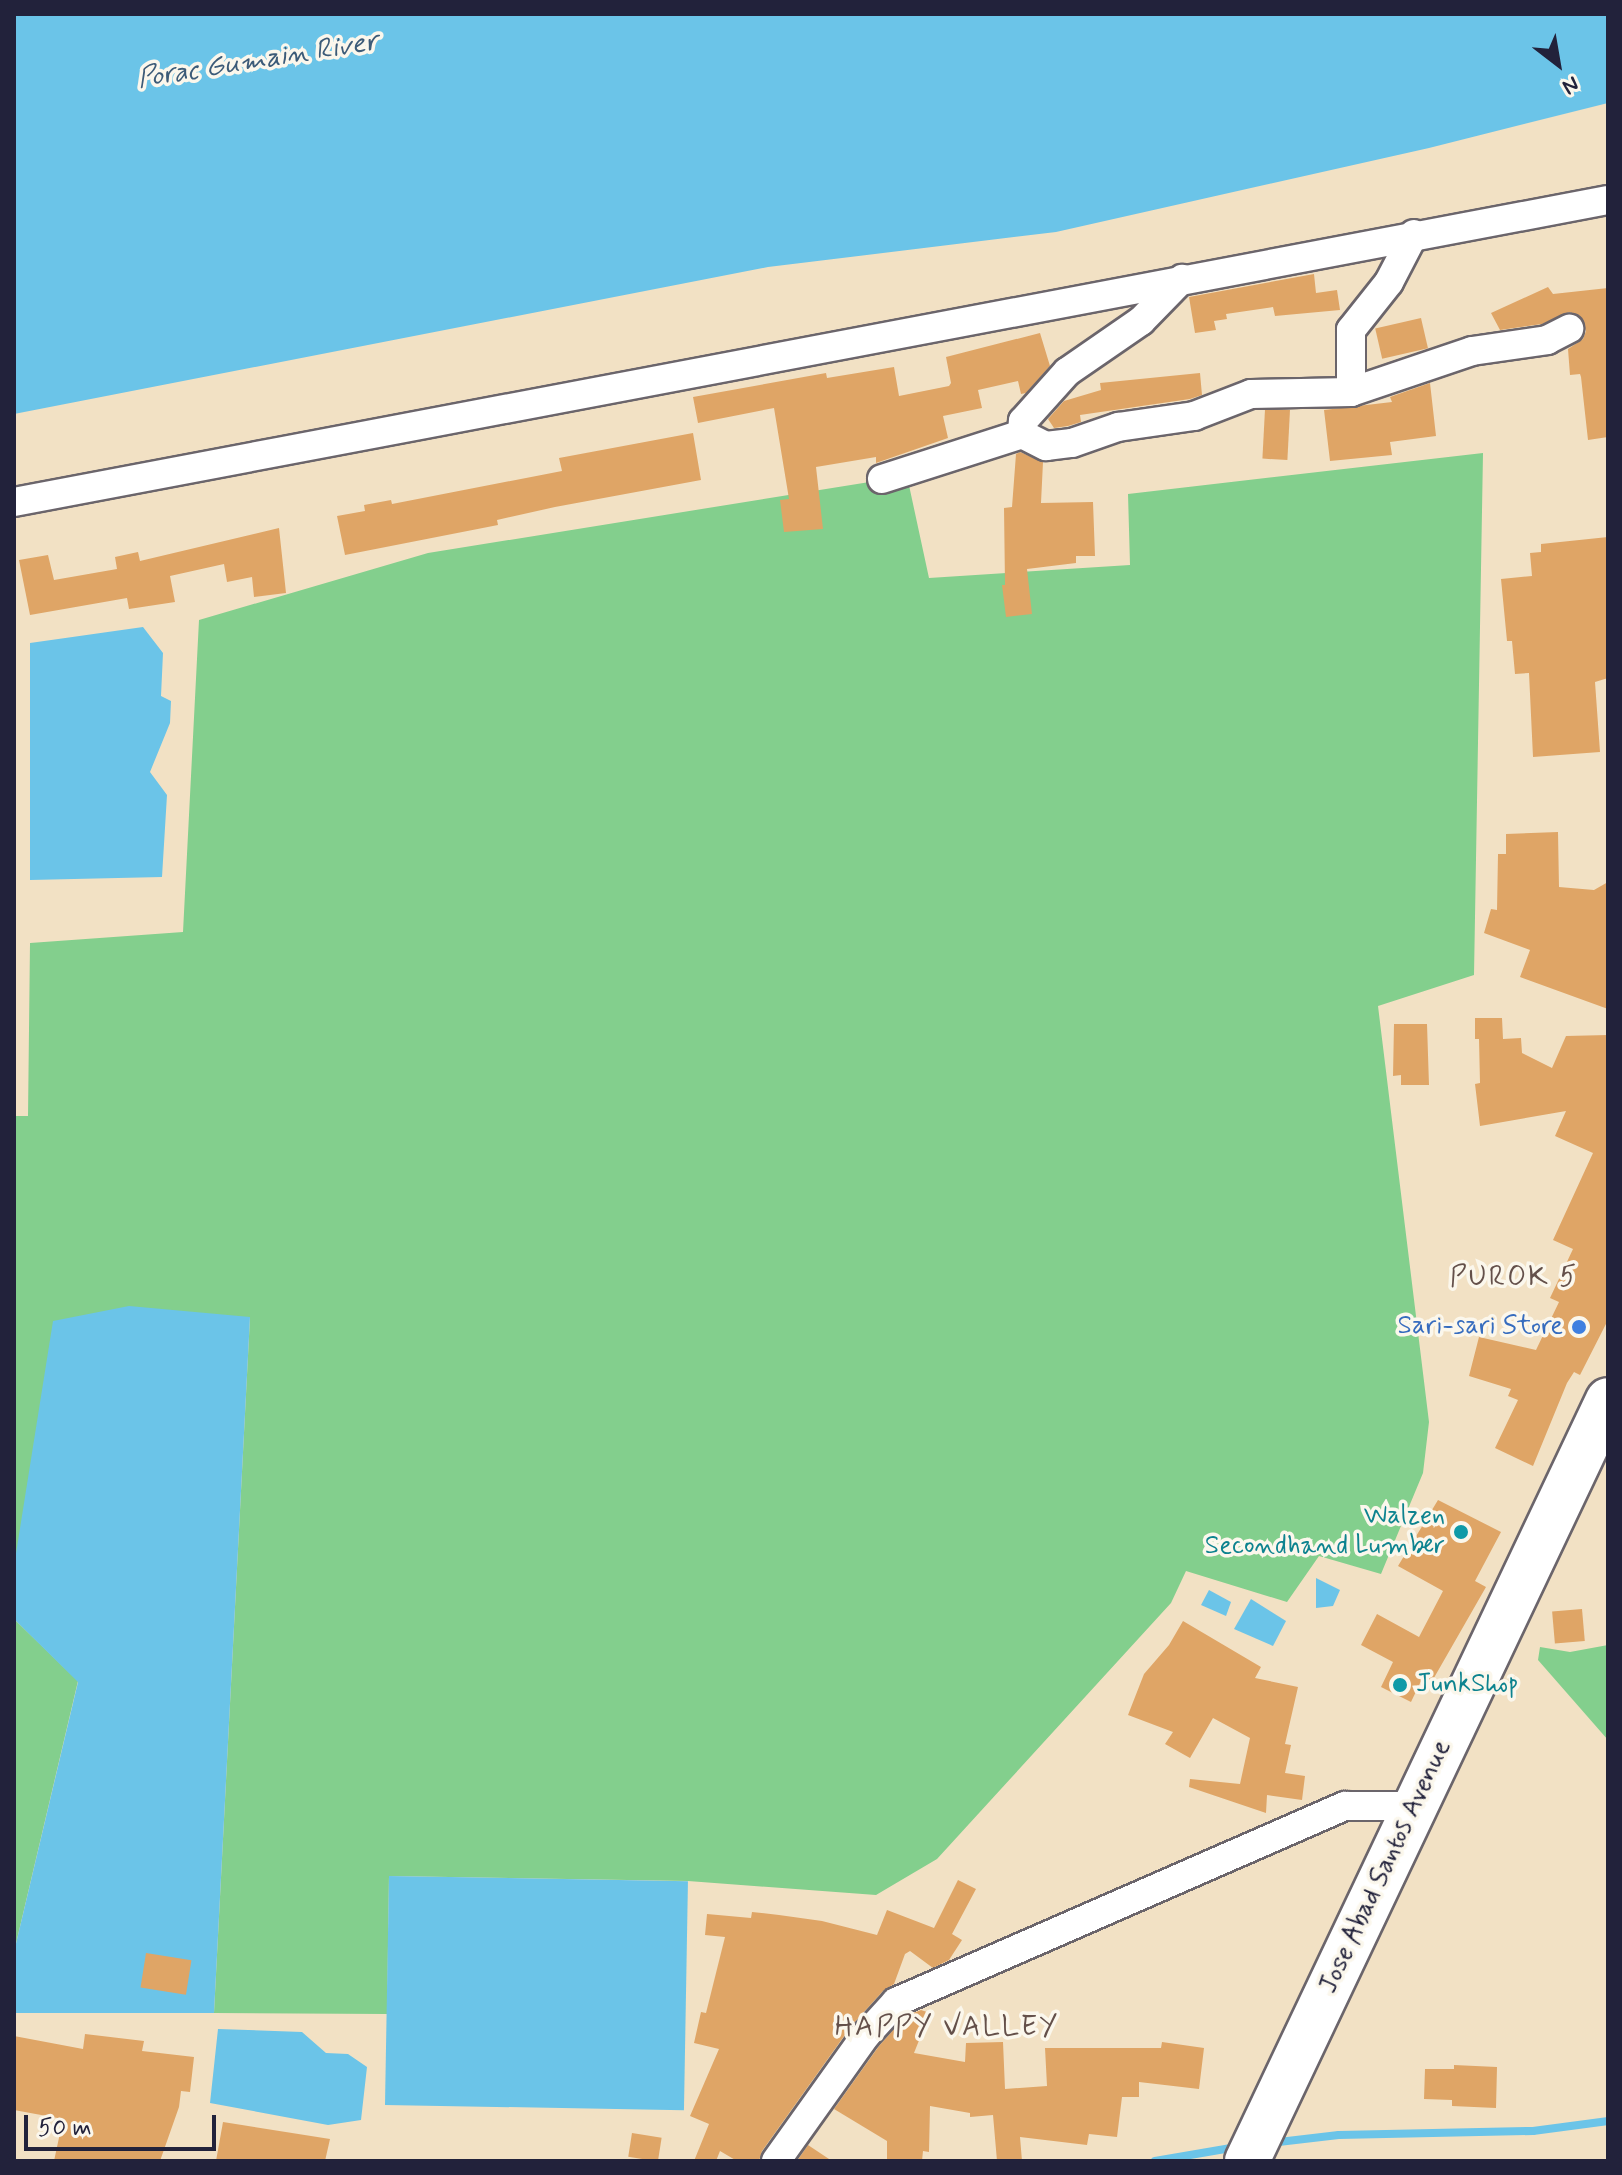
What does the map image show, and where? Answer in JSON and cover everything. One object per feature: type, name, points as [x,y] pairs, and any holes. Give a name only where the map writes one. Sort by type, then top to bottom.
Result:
[{"type":"highway","name":"Jose Abad Santos Avenue","points":[[1247,2161],[1608,1400]]},
{"type":"street","points":[[14,502],[1414,234],[1608,200]]},
{"type":"street","points":[[1351,392],[1351,330],[1389,282],[1414,234]]},
{"type":"street","points":[[1022,434],[1023,421],[1067,372],[1141,321],[1182,279]]},
{"type":"street","points":[[882,479],[1022,434],[1046,446],[1072,443],[1118,427],[1194,416],[1251,394],[1351,392],[1472,351],[1547,340],[1569,329]]},
{"type":"street","points":[[776,2161],[866,2035],[896,2002],[1345,1806],[1415,1806]]},
{"type":"green space","points":[[1483,453],[1474,975],[1378,1006],[1429,1422],[1423,1473],[1381,1574],[1319,1556],[1287,1602],[1186,1571],[1171,1603],[937,1859],[876,1895],[688,1881],[389,1876],[387,2014],[214,2013],[250,1317],[14,1566],[14,1116],[28,1116],[30,943],[183,932],[199,620],[428,553],[907,476],[929,578],[1130,565],[1128,494]]},
{"type":"green space","points":[[14,1619],[78,1681],[14,1952]]},
{"type":"green space","points":[[1608,1645],[1608,1740],[1538,1660],[1540,1647],[1570,1652]]},
{"type":"water","name":"Porac Gumain River","points":[[14,14],[1608,14],[1608,103],[1429,148],[1056,232],[768,267],[14,414]]},
{"type":"water","points":[[143,627],[163,653],[161,696],[171,701],[170,723],[150,772],[167,795],[162,877],[30,880],[30,643]]},
{"type":"water","points":[[129,1306],[250,1317],[214,2013],[14,2013],[14,1952],[78,1682],[14,1619],[14,1566],[53,1321]]},
{"type":"water","points":[[1316,1578],[1340,1590],[1333,1606],[1316,1608]]},
{"type":"water","points":[[1209,1590],[1231,1602],[1226,1616],[1201,1605]]},
{"type":"water","points":[[1251,1599],[1286,1621],[1273,1646],[1234,1629]]},
{"type":"water","points":[[389,1876],[688,1881],[684,2110],[385,2105]]},
{"type":"water","points":[[218,2029],[302,2032],[326,2053],[348,2054],[367,2067],[361,2120],[328,2125],[210,2103]]},
{"type":"building","points":[[1314,274],[1316,293],[1337,290],[1340,310],[1275,316],[1273,307],[1226,314],[1227,319],[1214,321],[1216,330],[1195,333],[1189,297]]},
{"type":"building","points":[[1548,287],[1553,294],[1608,288],[1608,437],[1588,440],[1581,377],[1580,374],[1570,375],[1568,349],[1583,339],[1586,331],[1579,315],[1569,312],[1542,324],[1500,330],[1491,313]]},
{"type":"building","points":[[1421,318],[1428,348],[1382,359],[1375,329]]},
{"type":"building","points":[[1040,333],[1050,366],[1026,393],[1021,394],[1018,381],[978,390],[982,408],[943,416],[948,438],[876,463],[876,457],[816,467],[823,529],[784,532],[780,500],[789,499],[774,408],[698,423],[693,397],[826,373],[827,378],[894,367],[899,396],[949,386],[946,357]]},
{"type":"building","points":[[1200,373],[1202,395],[1190,399],[1080,415],[1081,422],[1054,428],[1048,419],[1064,401],[1101,390],[1100,383]]},
{"type":"building","points":[[1430,383],[1436,436],[1390,442],[1392,455],[1330,461],[1324,410],[1392,402],[1390,397]]},
{"type":"building","points":[[1265,409],[1290,410],[1287,460],[1262,459]]},
{"type":"building","points":[[693,433],[701,480],[555,507],[497,520],[498,525],[345,555],[337,516],[365,511],[364,505],[391,500],[392,504],[562,471],[559,458]]},
{"type":"building","points":[[1020,452],[1043,462],[1041,503],[1093,502],[1095,556],[1076,556],[1076,563],[1027,569],[1032,614],[1006,617],[1002,585],[1005,585],[1004,508],[1012,507],[1016,454]]},
{"type":"building","points":[[279,528],[286,593],[254,597],[252,577],[227,582],[224,564],[170,576],[175,602],[129,609],[127,598],[30,615],[19,560],[48,555],[54,580],[117,569],[115,557],[138,552],[140,561]]},
{"type":"building","points":[[1608,537],[1608,678],[1595,682],[1600,752],[1533,757],[1529,673],[1515,674],[1512,641],[1507,641],[1501,579],[1532,576],[1530,553],[1541,552],[1541,544]]},
{"type":"building","points":[[1558,832],[1559,887],[1594,890],[1608,882],[1608,1009],[1520,977],[1530,950],[1484,933],[1491,909],[1497,910],[1498,854],[1506,854],[1506,834]]},
{"type":"building","points":[[1475,1018],[1502,1018],[1503,1039],[1521,1038],[1522,1053],[1552,1068],[1566,1036],[1608,1035],[1608,1320],[1580,1375],[1574,1372],[1567,1383],[1533,1466],[1495,1448],[1518,1400],[1508,1396],[1511,1389],[1469,1376],[1479,1337],[1536,1350],[1559,1302],[1550,1298],[1573,1249],[1553,1240],[1593,1153],[1555,1136],[1566,1111],[1480,1126],[1475,1084],[1480,1083]]},
{"type":"building","points":[[1394,1024],[1427,1024],[1429,1085],[1401,1085],[1401,1075],[1393,1076]]},
{"type":"building","points":[[1438,1500],[1501,1532],[1475,1581],[1486,1587],[1431,1683],[1422,1679],[1411,1702],[1381,1687],[1393,1662],[1361,1645],[1377,1614],[1419,1637],[1443,1591],[1398,1566]]},
{"type":"building","points":[[1582,1609],[1585,1641],[1555,1643],[1552,1612]]},
{"type":"building","points":[[1183,1621],[1261,1667],[1255,1678],[1298,1687],[1285,1744],[1291,1745],[1285,1773],[1305,1776],[1302,1800],[1267,1795],[1266,1813],[1189,1787],[1190,1779],[1240,1784],[1250,1738],[1213,1718],[1190,1758],[1165,1744],[1173,1732],[1128,1715],[1144,1674],[1169,1645]]},
{"type":"building","points":[[958,1880],[976,1889],[952,1934],[962,1940],[949,1960],[933,1968],[910,1951],[905,1954],[894,1984],[883,1991],[852,2025],[762,2151],[759,2161],[737,2161],[720,2151],[716,2161],[694,2161],[709,2124],[690,2116],[719,2049],[694,2043],[701,2012],[706,2013],[725,1937],[705,1935],[707,1914],[751,1918],[752,1912],[779,1915],[822,1921],[877,1935],[887,1910],[934,1928]]},
{"type":"building","points":[[146,1953],[191,1960],[186,1995],[141,1988]]},
{"type":"building","points":[[921,2010],[930,2013],[914,2053],[965,2062],[966,2043],[1003,2042],[1005,2089],[1047,2086],[1045,2048],[1161,2048],[1162,2042],[1204,2048],[1199,2089],[1139,2082],[1139,2097],[1122,2097],[1117,2137],[1089,2134],[1087,2145],[1020,2137],[1022,2161],[997,2161],[993,2115],[970,2117],[970,2113],[930,2106],[929,2152],[923,2151],[922,2161],[887,2161],[887,2141],[834,2109],[879,2046],[906,2016]]},
{"type":"building","points":[[85,2034],[144,2041],[142,2051],[194,2057],[190,2092],[181,2091],[179,2107],[160,2161],[54,2161],[63,2119],[14,2110],[14,2036],[83,2049]]},
{"type":"building","points":[[1454,2065],[1497,2067],[1496,2108],[1452,2106],[1452,2100],[1424,2099],[1425,2069],[1454,2069]]},
{"type":"building","points":[[223,2122],[330,2139],[325,2161],[216,2161]]},
{"type":"building","points":[[632,2133],[662,2138],[658,2161],[628,2157]]},
{"type":"building","points":[[808,2145],[832,2161],[797,2161]]},
{"type":"waterway","points":[[1270,2143],[1339,2135],[1533,2131],[1608,2121]]},
{"type":"waterway","points":[[1155,2161],[1237,2147]]},
{"type":"place","name":"Sari-sari Store","points":[[1579,1327]]},
{"type":"place","name":"Walzen Secondhand Lumber","points":[[1461,1532]]},
{"type":"place","name":"JunkShop","points":[[1400,1685]]},
{"type":"district","name":"PUROK 5","points":[[1514,1278]]},
{"type":"district","name":"HAPPY VALLEY","points":[[947,2028]]}]
